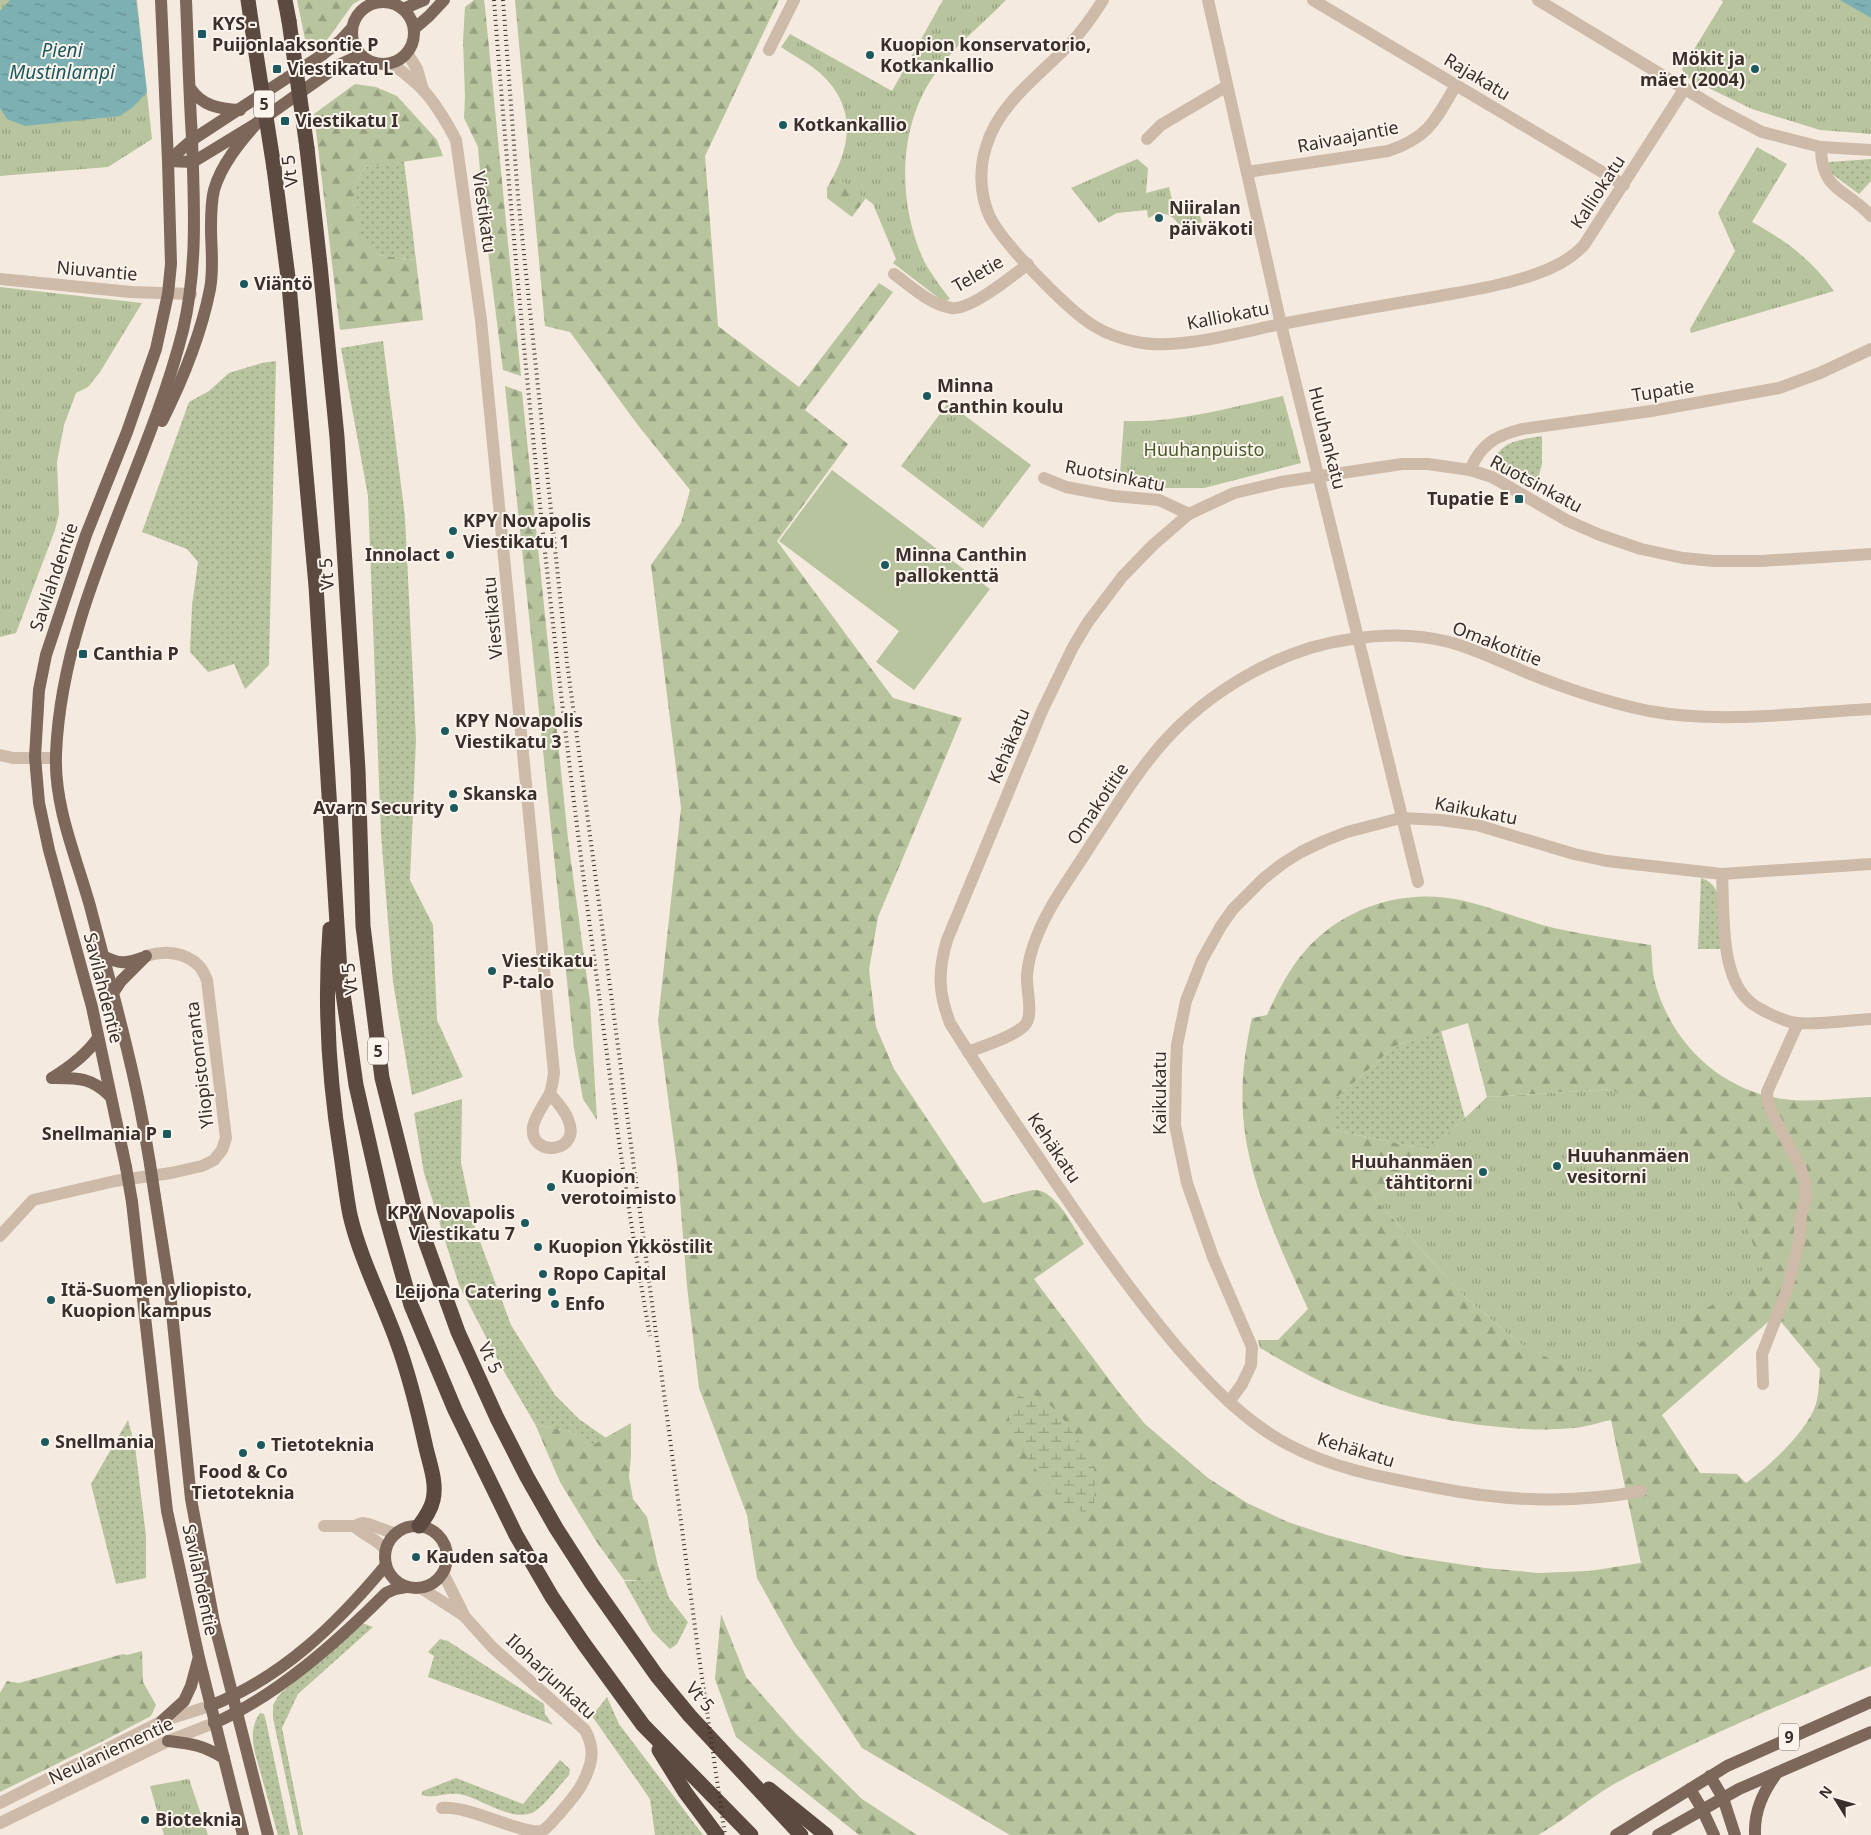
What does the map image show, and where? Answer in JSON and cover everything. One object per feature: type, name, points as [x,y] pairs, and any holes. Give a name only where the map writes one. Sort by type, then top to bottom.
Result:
[{"type":"highway","name":"Vt 5","points":[[248,0],[274,168],[289,285],[316,586],[340,972],[356,1085],[384,1209],[411,1305],[455,1410],[516,1535],[552,1597],[643,1725],[751,1835]]},
{"type":"highway","name":"Vt 5","points":[[285,0],[307,148],[337,437],[358,770],[363,926],[382,1078],[416,1218],[458,1332],[497,1418],[532,1485],[592,1584],[658,1676],[690,1716],[801,1835]]},
{"type":"highway","points":[[334,878],[327,961],[327,1008],[330,1077],[336,1126],[350,1216],[367,1268],[397,1340],[421,1422],[434,1484],[434,1499],[429,1513],[418,1526]]},
{"type":"highway","points":[[690,1716],[778,1796],[826,1835]]},
{"type":"highway","points":[[643,1725],[685,1792],[717,1835]]},
{"type":"main road","name":"Savilahdentie","points":[[161,0],[171,264],[168,294],[156,349],[86,534],[46,655],[39,690],[34,757],[39,803],[48,850],[92,1007],[126,1167],[132,1202],[168,1511],[210,1706],[243,1835]]},
{"type":"main road","name":"Savilahdentie","points":[[186,0],[193,162],[194,264],[191,294],[169,381],[107,542],[74,640],[60,705],[56,758],[60,803],[65,827],[85,889],[138,1096],[170,1293],[190,1499],[214,1622],[268,1835]]},
{"type":"main road","points":[[403,9],[424,0]]},
{"type":"main road","points":[[414,29],[444,0]]},
{"type":"main road","points":[[389,2],[403,9],[412,21],[414,29],[412,42],[407,53],[392,62],[379,64],[364,58],[354,58],[339,65],[257,123],[193,162],[168,161],[192,140],[322,55],[340,41],[352,28],[358,14],[371,4],[389,2]]},
{"type":"main road","points":[[352,28],[352,41],[364,58]]},
{"type":"main road","points":[[190,88],[197,97],[210,106],[240,110]]},
{"type":"main road","points":[[129,486],[176,392],[188,364],[201,323],[210,287],[214,189],[223,168],[257,123]]},
{"type":"main road","points":[[103,956],[116,962],[130,963],[146,956]]},
{"type":"main road","points":[[113,993],[121,981],[146,956]]},
{"type":"main road","points":[[98,1038],[92,1047],[73,1065],[52,1078],[79,1078],[99,1085],[110,1096]]},
{"type":"main road","points":[[238,1713],[264,1698],[300,1670],[386,1593],[406,1587],[421,1588],[435,1582],[443,1573],[447,1559],[446,1550],[443,1541],[428,1528],[418,1526],[402,1529],[390,1540],[386,1550],[386,1565],[390,1574],[397,1582],[406,1587]]},
{"type":"main road","points":[[232,1698],[267,1678],[331,1627],[355,1603],[386,1565]]},
{"type":"main road","points":[[162,1721],[184,1701],[191,1686],[199,1658]]},
{"type":"main road","name":"Neulaniementie","points":[[210,1706],[232,1698]]},
{"type":"main road","name":"9","points":[[1616,1835],[1727,1766],[1871,1702]]},
{"type":"main road","name":"Neulaniementie","points":[[214,1723],[238,1713]]},
{"type":"main road","name":"9","points":[[1658,1835],[1722,1798],[1778,1771],[1871,1732]]},
{"type":"main road","points":[[168,1741],[206,1747],[224,1758]]},
{"type":"main road","points":[[1755,1835],[1754,1821],[1758,1809],[1766,1788],[1778,1771]]},
{"type":"main road","points":[[1710,1776],[1722,1798],[1735,1835]]},
{"type":"main road","points":[[1690,1788],[1714,1835]]},
{"type":"street","points":[[769,50],[794,0]]},
{"type":"street","name":"Kalliokatu","points":[[1103,0],[1083,30],[998,119],[986,145],[981,169],[985,205],[997,229],[1028,264],[1063,301],[1092,325],[1114,336],[1157,345],[1175,344],[1498,285],[1550,269],[1566,260],[1584,245],[1685,88]]},
{"type":"street","name":"Huuhankatu","points":[[1208,0],[1281,324],[1418,882]]},
{"type":"street","name":"Rajakatu","points":[[1313,0],[1624,185]]},
{"type":"street","points":[[1538,0],[1718,109],[1762,132],[1791,141],[1821,147],[1871,150]]},
{"type":"street","name":"Viestikatu","points":[[407,53],[417,69],[423,90]]},
{"type":"street","name":"Viestikatu","points":[[392,62],[406,77],[423,90],[443,116],[456,140],[481,320],[554,1073],[550,1094]]},
{"type":"street","name":"Raivaajantie","points":[[1247,172],[1388,151],[1408,144],[1424,133],[1437,118],[1456,85]]},
{"type":"street","points":[[1147,139],[1161,125],[1227,86]]},
{"type":"street","points":[[1821,147],[1821,164],[1832,184],[1871,216]]},
{"type":"street","name":"Teletie","points":[[894,274],[933,302],[952,309],[971,303],[992,291],[1028,264]]},
{"type":"street","name":"Niuvantie","points":[[0,279],[131,292],[191,294]]},
{"type":"street","name":"Tupatie","points":[[1470,470],[1473,462],[1490,442],[1504,434],[1522,429],[1697,403],[1779,388],[1820,373],[1871,349]]},
{"type":"street","name":"Ruotsinkatu","points":[[1044,478],[1075,489],[1114,496],[1159,500],[1189,514],[1234,493],[1281,482],[1402,464],[1428,464],[1470,470],[1492,478],[1568,521],[1600,535],[1641,549],[1669,555],[1698,560],[1737,561],[1871,554]]},
{"type":"street","name":"Kehäkatu","points":[[1189,514],[1152,545],[1122,577],[1088,622],[1073,647],[1042,711],[950,931],[942,955],[940,972],[942,1000],[950,1023],[1117,1272],[1194,1367],[1229,1402],[1258,1425],[1288,1445],[1347,1469],[1490,1497],[1564,1499],[1641,1491]]},
{"type":"street","name":"Omakotitie","points":[[968,1052],[1012,1034],[1023,1028],[1027,1022],[1030,1014],[1027,972],[1036,938],[1051,906],[1130,786],[1162,744],[1198,709],[1220,693],[1261,668],[1306,650],[1357,638],[1400,636],[1446,641],[1489,656],[1548,682],[1579,692],[1613,702],[1674,714],[1717,717],[1871,709]]},
{"type":"street","points":[[0,755],[13,758],[56,758]]},
{"type":"street","name":"Kaikukatu","points":[[1229,1402],[1242,1384],[1251,1365],[1252,1347],[1199,1221],[1187,1183],[1175,1125],[1177,1045],[1186,1001],[1202,960],[1221,926],[1263,879],[1301,852],[1324,841],[1347,832],[1401,818],[1441,820],[1477,825],[1574,854],[1606,861],[1722,874],[1871,864]]},
{"type":"street","points":[[1722,874],[1726,948],[1730,969],[1737,985],[1746,998],[1755,1006],[1783,1020],[1798,1023],[1871,1019]]},
{"type":"street","name":"Yliopistonranta","points":[[0,1236],[33,1200],[115,1181],[171,1173],[202,1166],[214,1160],[222,1150],[226,1138],[208,980],[200,967],[188,958],[168,952],[146,956]]},
{"type":"street","points":[[1763,1384],[1762,1354],[1786,1293],[1799,1242],[1801,1216],[1806,1197],[1805,1180],[1799,1164],[1768,1104],[1767,1092],[1798,1023]]},
{"type":"street","points":[[324,1526],[368,1524],[396,1534]]},
{"type":"street","points":[[354,1526],[362,1533],[379,1542],[386,1550]]},
{"type":"street","name":"Iloharjunkatu","points":[[443,1573],[465,1616]]},
{"type":"street","name":"Iloharjunkatu","points":[[421,1588],[465,1616],[507,1662],[585,1730],[592,1742],[589,1771],[580,1788],[552,1822],[542,1830],[529,1832],[459,1808],[442,1808]]},
{"type":"street","name":"Neulaniementie","points":[[0,1803],[162,1721],[210,1706]]},
{"type":"street","name":"Neulaniementie","points":[[0,1823],[168,1741],[214,1723]]},
{"type":"green space","name":"Pieni Mustinlampi","points":[[0,0],[137,0],[152,139],[108,167],[0,176]]},
{"type":"green space","points":[[297,0],[360,0],[353,4],[327,40],[306,44]]},
{"type":"green space","points":[[474,0],[484,0],[485,7],[521,376],[503,370],[484,220],[478,147],[464,118],[463,41],[465,7]]},
{"type":"green space","points":[[515,0],[779,0],[705,156],[718,326],[799,387],[879,283],[893,292],[805,410],[848,444],[777,541],[893,698],[962,718],[878,917],[869,970],[876,1027],[894,1069],[983,1203],[1036,1190],[1044,1192],[1058,1204],[1084,1244],[1034,1279],[1120,1394],[1145,1424],[1208,1478],[1247,1503],[1288,1522],[1327,1535],[1405,1556],[1485,1568],[1538,1573],[1589,1571],[1641,1563],[1611,1420],[1579,1427],[1518,1429],[1486,1426],[1422,1415],[1338,1389],[1308,1375],[1260,1348],[1258,1340],[1278,1340],[1308,1309],[1278,1242],[1260,1195],[1247,1148],[1242,1098],[1245,1057],[1252,1018],[1267,1015],[1289,973],[1305,951],[1320,936],[1356,912],[1376,904],[1396,899],[1418,897],[1460,900],[1554,928],[1651,945],[1654,979],[1672,1023],[1700,1059],[1718,1074],[1760,1094],[1783,1099],[1816,1100],[1871,1097],[1871,1666],[1741,1722],[1645,1768],[1604,1790],[1538,1835],[1010,1835],[862,1748],[795,1646],[757,1578],[747,1515],[699,1388],[687,1286],[678,1174],[658,1021],[681,808],[651,565],[681,523],[690,490],[637,424],[570,332],[545,326]],"holes":[[[1468,1023],[1487,1097],[1612,1089],[1518,1342],[1466,1298],[1374,1198],[1429,1150],[1334,1130],[1334,1100],[1395,1046]],[[1768,1322],[1782,1323],[1820,1369],[1816,1404],[1796,1437],[1746,1483],[1737,1474],[1700,1473],[1662,1415]]]},
{"type":"green space","points":[[943,0],[1006,0],[944,61],[924,92],[914,115],[908,139],[905,164],[909,214],[915,238],[924,261],[950,299],[944,302],[893,263],[896,259],[873,204],[834,175],[847,134],[844,109],[839,96],[820,73],[781,47],[790,34],[892,91]]},
{"type":"green space","points":[[1721,0],[1871,0],[1871,134],[1820,130],[1752,109],[1686,77],[1682,69],[1723,2]]},
{"type":"green space","points":[[355,84],[376,87],[397,96],[437,140],[443,156],[366,167],[355,184],[361,239],[378,255],[416,260],[423,320],[340,330],[314,114]]},
{"type":"green space","points":[[1757,147],[1787,164],[1752,222],[1798,252],[1817,270],[1834,291],[1691,333],[1690,329],[1735,251],[1718,213]]},
{"type":"green space","points":[[1137,159],[1148,168],[1146,193],[1169,187],[1172,200],[1191,206],[1198,212],[1202,222],[1181,228],[1167,214],[1158,214],[1148,218],[1147,210],[1117,213],[1099,223],[1071,188]]},
{"type":"green space","points":[[1871,159],[1871,181],[1859,194],[1828,171],[1827,164],[1829,162]]},
{"type":"green space","points":[[404,161],[416,260],[378,255],[360,239],[355,184],[366,167]]},
{"type":"green space","points":[[834,175],[866,198],[852,217],[827,198],[827,188]]},
{"type":"green space","points":[[0,287],[142,303],[100,372],[88,387],[76,393],[64,425],[57,462],[59,514],[55,530],[16,633],[0,637]]},
{"type":"green space","points":[[383,341],[405,517],[416,740],[410,880],[433,925],[437,1020],[463,1077],[412,1095],[393,982],[381,834],[368,496],[341,348]]},
{"type":"green space","points":[[276,361],[269,665],[245,689],[234,664],[208,672],[190,652],[192,606],[198,562],[187,549],[142,532],[189,402],[209,391],[229,373],[262,363]]},
{"type":"green space","points":[[505,386],[522,392],[568,839],[590,1001],[597,1120],[583,1099],[574,1048]]},
{"type":"green space","name":"Huuhanpuisto","points":[[1283,396],[1301,463],[1204,488],[1166,488],[1120,474],[1124,421],[1184,417]]},
{"type":"green space","points":[[948,403],[1031,465],[983,528],[901,466]]},
{"type":"green space","points":[[1542,436],[1542,464],[1535,490],[1500,468],[1497,465],[1496,456],[1510,443]]},
{"type":"green space","name":"Minna Canthin pallokenttä","points":[[832,470],[990,589],[914,690],[876,662],[899,631],[779,541]]},
{"type":"green space","points":[[1701,878],[1710,882],[1719,898],[1721,908],[1721,949],[1698,949]]},
{"type":"green space","points":[[1441,1031],[1465,1118],[1429,1150],[1334,1130],[1334,1100],[1395,1046]]},
{"type":"green space","points":[[1612,1089],[1730,1181],[1765,1277],[1580,1375],[1518,1342],[1466,1298],[1374,1198],[1487,1097]]},
{"type":"green space","points":[[462,1099],[461,1163],[475,1228],[511,1325],[555,1395],[579,1419],[606,1438],[591,1447],[572,1432],[535,1424],[502,1368],[459,1285],[424,1173],[414,1113]]},
{"type":"green space","points":[[1022,1391],[1042,1399],[1050,1405],[1069,1427],[1091,1459],[1095,1476],[1094,1504],[1085,1512],[1076,1510],[1062,1501],[1032,1464],[1015,1436],[1010,1424],[1009,1415],[1012,1405]]},
{"type":"green space","points":[[128,1420],[135,1446],[146,1536],[146,1578],[116,1584],[91,1484]]},
{"type":"green space","points":[[631,1423],[629,1477],[633,1499],[647,1517],[658,1566],[649,1581],[624,1580],[596,1541],[560,1482],[535,1424],[572,1432],[591,1446]]},
{"type":"green space","points":[[658,1566],[669,1598],[688,1622],[677,1644],[670,1649],[652,1631],[624,1581],[649,1581]]},
{"type":"green space","points":[[721,1614],[746,1677],[797,1735],[862,1799],[917,1835],[859,1835],[736,1737],[715,1679]]},
{"type":"green space","points":[[362,1623],[373,1627],[298,1694],[282,1728],[303,1835],[298,1835],[273,1718],[273,1705],[279,1695]]},
{"type":"green space","points":[[440,1639],[448,1641],[544,1704],[545,1714],[553,1725],[428,1677],[434,1656],[428,1652]]},
{"type":"green space","points":[[142,1651],[143,1682],[156,1705],[151,1716],[0,1792],[0,1693],[7,1681],[19,1683],[123,1654],[127,1655]]},
{"type":"green space","points":[[607,1697],[619,1724],[703,1835],[655,1835],[650,1799],[592,1716]]},
{"type":"green space","points":[[260,1713],[264,1714],[266,1721],[290,1835],[278,1835],[255,1753],[253,1732]]},
{"type":"green space","points":[[560,1760],[570,1769],[569,1775],[538,1809],[529,1814],[520,1815],[499,1810],[459,1794],[421,1795],[423,1791],[456,1778],[523,1804]]},
{"type":"green space","points":[[189,1779],[208,1835],[164,1835],[150,1786]]},
{"type":"water","name":"Pieni Mustinlampi","points":[[10,0],[136,0],[147,92],[133,107],[120,116],[25,126],[7,119],[0,108],[0,11]]},
{"type":"water","points":[[1840,0],[1871,0],[1871,18]]},
{"type":"railway","points":[[494,0],[524,351],[562,702],[611,1086],[650,1336]]},
{"type":"railway","points":[[503,0],[518,197],[567,662],[698,1650],[725,1835]]},
{"type":"place","name":"KYS - Puijonlaaksontie P","points":[[202,34]]},
{"type":"place","name":"Kuopion konservatorio, Kotkankallio","points":[[870,55]]},
{"type":"place","name":"Viestikatu L","points":[[277,69]]},
{"type":"place","name":"Mökit ja mäet (2004)","points":[[1755,69]]},
{"type":"place","name":"Viestikatu I","points":[[285,121]]},
{"type":"place","name":"Kotkankallio","points":[[783,125]]},
{"type":"place","name":"Niiralan päiväkoti","points":[[1159,218]]},
{"type":"place","name":"Viäntö","points":[[244,284]]},
{"type":"place","name":"Minna Canthin koulu","points":[[927,396]]},
{"type":"place","name":"Tupatie E","points":[[1519,499]]},
{"type":"place","name":"KPY Novapolis Viestikatu 1","points":[[453,531]]},
{"type":"place","name":"Innolact","points":[[450,555]]},
{"type":"place","name":"Minna Canthin pallokenttä","points":[[885,565]]},
{"type":"place","name":"Canthia P","points":[[83,654]]},
{"type":"place","name":"KPY Novapolis Viestikatu 3","points":[[445,731]]},
{"type":"place","name":"Skanska","points":[[453,794]]},
{"type":"place","name":"Avarn Security","points":[[454,808]]},
{"type":"place","name":"Viestikatu P-talo","points":[[492,971]]},
{"type":"place","name":"Snellmania P","points":[[167,1134]]},
{"type":"place","name":"Huuhanmäen vesitorni","points":[[1557,1166]]},
{"type":"place","name":"Huuhanmäen tähtitorni","points":[[1483,1172]]},
{"type":"place","name":"Kuopion verotoimisto","points":[[551,1187]]},
{"type":"place","name":"KPY Novapolis Viestikatu 7","points":[[525,1223]]},
{"type":"place","name":"Kuopion Ykköstilit","points":[[538,1247]]},
{"type":"place","name":"Ropo Capital","points":[[543,1274]]},
{"type":"place","name":"Leijona Catering","points":[[552,1292]]},
{"type":"place","name":"Itä-Suomen yliopisto, Kuopion kampus","points":[[51,1300]]},
{"type":"place","name":"Enfo","points":[[555,1304]]},
{"type":"place","name":"Snellmania","points":[[45,1442]]},
{"type":"place","name":"Tietoteknia","points":[[261,1445]]},
{"type":"place","name":"Food & Co Tietoteknia","points":[[243,1453]]},
{"type":"place","name":"Kauden satoa","points":[[416,1557]]},
{"type":"place","name":"Bioteknia","points":[[145,1820]]}]
